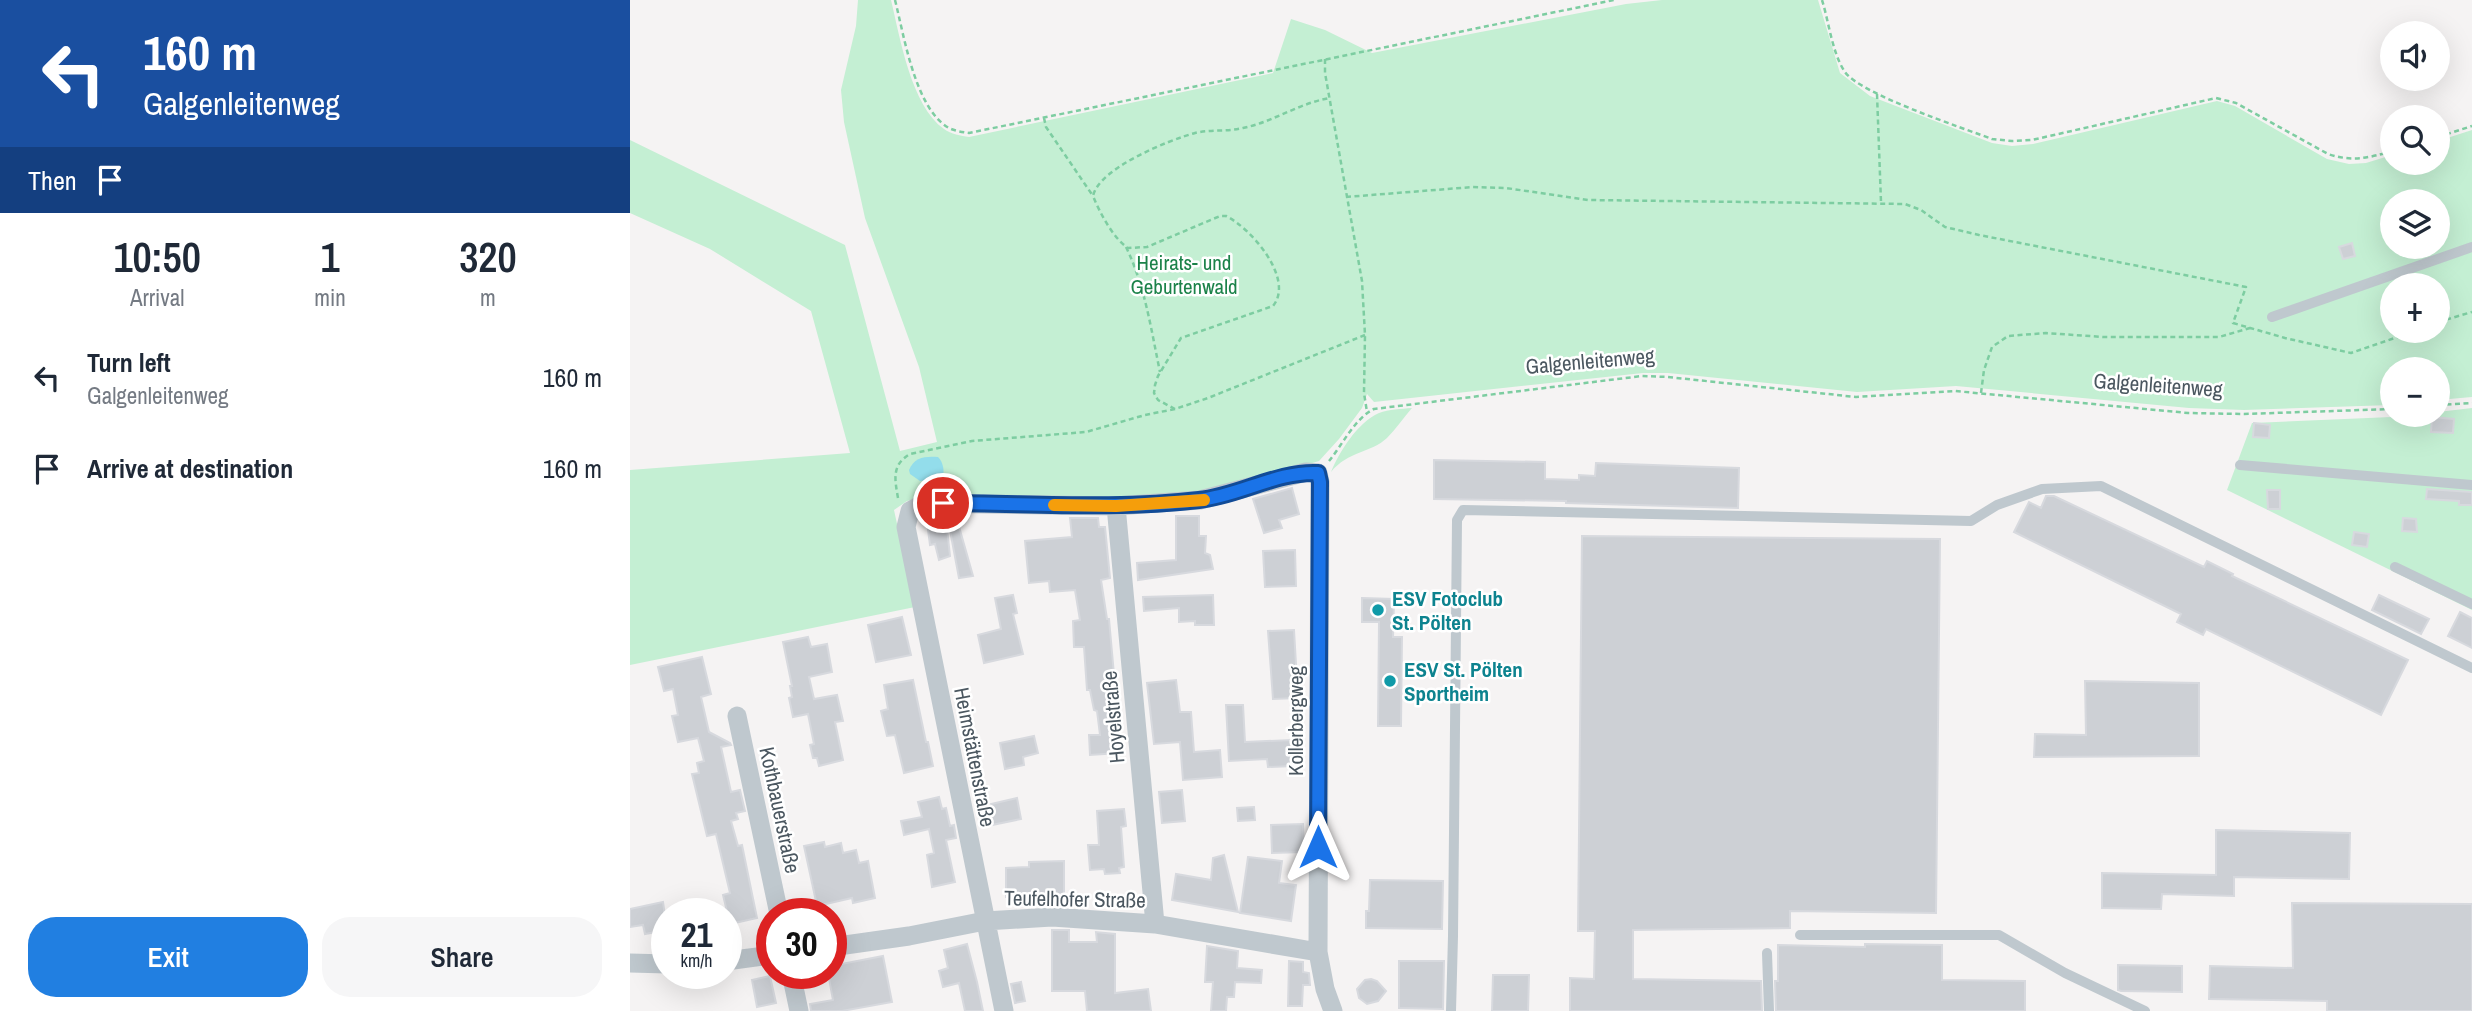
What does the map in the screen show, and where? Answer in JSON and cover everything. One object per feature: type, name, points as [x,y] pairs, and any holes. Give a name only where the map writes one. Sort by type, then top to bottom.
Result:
[{"type":"street","points":[[910,511],[925,503],[1116,506],[1200,500],[1297,474],[1318,473]]},
{"type":"street","name":"Kollerbergweg","points":[[1318,473],[1318,952],[1325,989],[1333,1011]]},
{"type":"street","name":"Hoyelstraße","points":[[1116,506],[1155,924]]},
{"type":"street","name":"Heimstättenstraße","points":[[910,511],[906,527],[1004,1011]]},
{"type":"street","name":"Kothbauerstraße","points":[[737,716],[776,898]]},
{"type":"street","name":"Teufelhofer Straße","points":[[847,945],[985,921],[1052,917],[1155,924],[1318,952]]},
{"type":"street","points":[[630,963],[651,964]]},
{"type":"street","points":[[794,989],[799,1011]]},
{"type":"lane","points":[[2272,317],[2472,247]]},
{"type":"lane","points":[[2240,465],[2472,485]]},
{"type":"lane","points":[[1451,1011],[1457,520],[1463,510],[1970,521],[1997,505],[2042,489],[2101,486],[2472,668]]},
{"type":"lane","points":[[2395,568],[2472,604]]},
{"type":"lane","points":[[1800,935],[1999,935],[2065,973],[2145,1011]]},
{"type":"lane","points":[[1768,953],[1769,1011]]},
{"type":"path","points":[[895,0],[920,87],[928,105],[947,127],[969,133],[985,132],[1614,0]]},
{"type":"path","points":[[1822,0],[1841,65],[1856,83],[1877,94],[1992,139],[2032,140],[2216,98],[2236,103],[2328,154],[2340,158],[2366,159],[2380,155]]},
{"type":"path","points":[[1318,473],[1367,412],[1364,393],[1362,281],[1329,99],[1325,60]]},
{"type":"path","points":[[1877,94],[1881,203]]},
{"type":"path","points":[[1093,196],[1097,184],[1111,171],[1180,138],[1212,130],[1244,128],[1329,99]]},
{"type":"path","points":[[1044,118],[1046,127],[1093,196],[1133,262],[1146,302],[1160,372]]},
{"type":"path","points":[[2450,133],[2472,126]]},
{"type":"path","points":[[1346,197],[1472,187],[1506,188],[1588,200],[1905,204],[1920,210],[1945,227],[2246,286],[2233,323],[2250,328],[2351,353],[2380,343]]},
{"type":"path","points":[[1125,246],[1134,249],[1147,247],[1220,216],[1226,216],[1258,244],[1269,259],[1278,280],[1278,300],[1273,306],[1181,338],[1160,372],[1154,393],[1161,402],[1175,409]]},
{"type":"path","points":[[2450,319],[2472,312]]},
{"type":"path","points":[[1981,393],[1984,370],[1992,347],[2008,336],[2046,333],[2103,337],[2219,337],[2250,328]]},
{"type":"path","points":[[910,511],[904,508],[898,499],[895,480],[896,468],[902,459],[910,454],[972,441],[1086,432],[1175,409],[1365,335]]},
{"type":"path","name":"Galgenleitenweg","points":[[1367,412],[1384,406],[1642,376],[1856,397],[1955,391],[2188,413],[2380,410]]},
{"type":"path","points":[[2450,404],[2472,402]]},
{"type":"green space","name":"Heirats- und Geburtenwald","points":[[858,0],[891,0],[908,70],[923,104],[944,129],[969,137],[1273,73],[1291,19],[1325,30],[1372,53],[1626,4],[1662,0],[1818,0],[1840,73],[1870,96],[1992,143],[2012,146],[2033,144],[2217,101],[2235,106],[2327,159],[2349,164],[2380,159],[2380,175],[2450,175],[2450,137],[2472,130],[2472,397],[2450,399],[2450,357],[2380,357],[2380,405],[2244,410],[2189,408],[1956,386],[1857,392],[1668,373],[1643,373],[1374,402],[1367,394],[1362,408],[1319,461],[1210,494],[1115,500],[921,497],[907,501],[894,510],[915,607],[630,665],[630,470],[850,453],[811,311],[710,249],[630,213],[630,140],[845,245],[900,451],[937,442],[919,367],[865,218],[844,122],[841,90],[856,26]]},
{"type":"green space","points":[[1412,408],[1381,443],[1345,460],[1331,472],[1350,438],[1363,423],[1379,413]]},
{"type":"green space","points":[[2472,408],[2472,610],[2227,490],[2252,423],[2380,417],[2380,427],[2450,427],[2450,411]]},
{"type":"water","points":[[938,457],[943,468],[941,479],[920,481],[910,474],[911,466],[917,460]]},
{"type":"building","points":[[2352,243],[2355,256],[2343,259],[2339,247]]},
{"type":"building","points":[[2450,419],[2454,419],[2453,433],[2431,432],[2431,427],[2450,427]]},
{"type":"building","points":[[2254,423],[2270,425],[2269,438],[2253,437]]},
{"type":"building","points":[[1434,460],[1545,462],[1545,479],[1579,480],[1579,475],[1595,476],[1596,463],[1739,468],[1738,508],[1434,499]]},
{"type":"building","points":[[1292,488],[1299,514],[1279,520],[1282,528],[1264,533],[1253,499]]},
{"type":"building","points":[[2427,489],[2472,492],[2472,505],[2459,505],[2459,501],[2426,499]]},
{"type":"building","points":[[2267,490],[2280,490],[2280,509],[2268,509]]},
{"type":"building","points":[[2046,496],[2054,496],[2204,567],[2207,561],[2233,574],[2232,576],[2408,660],[2381,715],[2206,629],[2203,635],[2177,622],[2181,614],[2014,532],[2029,502],[2041,508]]},
{"type":"building","points":[[1176,516],[1199,516],[1199,536],[1206,536],[1205,553],[1210,555],[1213,569],[1138,580],[1137,563],[1176,560]]},
{"type":"building","points":[[1070,518],[1098,518],[1099,527],[1105,527],[1110,578],[1101,580],[1109,619],[1116,697],[1115,734],[1118,734],[1119,753],[1090,755],[1089,735],[1100,735],[1097,711],[1094,710],[1090,690],[1087,690],[1084,647],[1074,647],[1073,621],[1080,620],[1075,590],[1050,592],[1049,581],[1029,583],[1025,541],[1072,537]]},
{"type":"building","points":[[2403,518],[2416,519],[2417,532],[2402,531]]},
{"type":"building","points":[[946,519],[950,556],[939,560],[935,544],[930,545],[927,522]]},
{"type":"building","points":[[958,523],[973,576],[959,578],[949,525]]},
{"type":"building","points":[[2354,532],[2369,534],[2367,547],[2352,545]]},
{"type":"building","points":[[1582,536],[1940,539],[1936,913],[1790,911],[1790,928],[1633,930],[1633,979],[1761,981],[1762,1011],[1570,1011],[1570,978],[1594,979],[1595,931],[1578,931]]},
{"type":"building","points":[[1295,550],[1296,586],[1265,587],[1263,551]]},
{"type":"building","points":[[1013,595],[1017,613],[1013,614],[1023,654],[984,663],[978,635],[1001,629],[995,598]]},
{"type":"building","points":[[1213,595],[1214,625],[1195,625],[1195,621],[1179,622],[1179,608],[1144,611],[1143,597]]},
{"type":"building","points":[[2379,595],[2429,619],[2421,634],[2372,610]]},
{"type":"building","name":"ESV St. Pölten Sportheim","points":[[1362,598],[1394,599],[1393,637],[1402,637],[1401,726],[1378,726],[1379,622],[1362,622]]},
{"type":"building","points":[[2460,612],[2472,618],[2472,648],[2448,636]]},
{"type":"building","points":[[902,617],[911,655],[876,662],[868,625]]},
{"type":"building","points":[[1294,630],[1298,698],[1273,699],[1268,631]]},
{"type":"building","points":[[808,637],[811,647],[827,644],[832,672],[809,677],[814,699],[837,695],[843,721],[835,722],[843,760],[819,766],[817,758],[813,758],[810,745],[814,744],[808,714],[793,717],[789,698],[792,697],[792,686],[783,642]]},
{"type":"building","points":[[702,657],[711,694],[701,697],[709,732],[731,745],[721,747],[731,792],[740,790],[745,811],[736,813],[738,819],[731,821],[738,846],[742,845],[756,918],[742,921],[742,898],[724,898],[723,895],[730,893],[716,834],[707,836],[692,774],[699,773],[697,763],[704,761],[698,738],[678,742],[672,716],[678,715],[673,689],[664,691],[658,667]]},
{"type":"building","points":[[913,680],[933,766],[904,773],[895,735],[887,736],[881,711],[888,709],[884,685]]},
{"type":"building","points":[[1176,680],[1180,712],[1191,712],[1194,752],[1220,750],[1222,777],[1183,780],[1180,742],[1154,744],[1147,683]]},
{"type":"building","points":[[2085,681],[2199,683],[2199,756],[2034,757],[2035,734],[2086,735]]},
{"type":"building","points":[[1226,705],[1243,705],[1245,742],[1292,740],[1293,766],[1268,767],[1267,759],[1229,761]]},
{"type":"building","points":[[1034,736],[1038,753],[1023,757],[1024,765],[1005,769],[1000,743]]},
{"type":"building","points":[[1182,790],[1185,821],[1162,823],[1159,792]]},
{"type":"building","points":[[939,797],[942,809],[946,808],[950,826],[954,825],[956,838],[946,840],[955,882],[932,887],[927,855],[934,853],[929,829],[904,835],[901,821],[922,817],[918,802]]},
{"type":"building","points":[[1017,798],[1021,819],[992,825],[987,805]]},
{"type":"building","points":[[1254,807],[1255,820],[1238,821],[1237,808]]},
{"type":"building","points":[[1124,809],[1126,826],[1121,827],[1124,867],[1119,868],[1120,873],[1105,874],[1104,869],[1090,870],[1088,845],[1099,845],[1097,811]]},
{"type":"building","points":[[1303,824],[1304,852],[1272,853],[1271,825]]},
{"type":"building","points":[[2216,830],[2350,833],[2349,879],[2234,877],[2234,896],[2162,894],[2161,909],[2102,908],[2102,873],[2216,875]]},
{"type":"building","points":[[824,842],[825,847],[841,843],[843,853],[856,850],[859,863],[868,861],[875,898],[853,903],[852,898],[815,898],[804,846]]},
{"type":"building","points":[[1224,855],[1238,912],[1172,900],[1176,874],[1211,880],[1213,858]]},
{"type":"building","points":[[1248,857],[1282,861],[1279,883],[1296,885],[1291,921],[1240,913]]},
{"type":"building","points":[[1064,861],[1064,894],[1006,897],[1006,868],[1029,867],[1029,862]]},
{"type":"building","points":[[1370,880],[1443,881],[1442,929],[1366,928]]},
{"type":"building","points":[[2292,903],[2472,904],[2472,1011],[2327,1011],[2327,1001],[2209,999],[2210,966],[2293,968]]},
{"type":"building","points":[[651,905],[651,933],[645,934],[643,925],[630,927],[630,909]]},
{"type":"building","points":[[1052,930],[1069,930],[1069,942],[1097,942],[1096,932],[1115,934],[1115,993],[1148,989],[1151,1011],[1087,1011],[1085,991],[1052,991]]},
{"type":"building","points":[[967,944],[983,1011],[965,1011],[959,983],[943,987],[939,971],[948,968],[944,950]]},
{"type":"building","points":[[1865,944],[1942,945],[1942,980],[2025,981],[2025,1011],[1776,1011],[1778,945],[1865,947]]},
{"type":"building","points":[[1207,946],[1238,951],[1237,968],[1262,970],[1261,983],[1235,982],[1234,997],[1227,997],[1226,1011],[1211,1011],[1213,982],[1205,982]]},
{"type":"building","points":[[883,956],[892,1002],[842,1011],[811,1011],[810,1004],[833,1000],[831,989],[847,989],[847,963]]},
{"type":"building","points":[[1289,961],[1303,962],[1303,972],[1309,973],[1310,985],[1303,985],[1302,1006],[1288,1006]]},
{"type":"building","points":[[1399,961],[1444,961],[1443,1009],[1399,1008]]},
{"type":"building","points":[[2118,965],[2182,966],[2182,992],[2118,990]]},
{"type":"building","points":[[1493,975],[1529,975],[1528,1011],[1492,1011]]},
{"type":"building","points":[[756,979],[756,989],[773,989],[776,1003],[757,1007],[752,980]]},
{"type":"building","points":[[1365,980],[1377,981],[1386,991],[1378,1001],[1367,1004],[1359,998],[1357,989]]},
{"type":"building","points":[[1021,982],[1025,1001],[1015,1003],[1011,984]]},
{"type":"slow traffic","points":[[1054,505],[1116,506],[1204,500]]},
{"type":"place","name":"ESV Fotoclub St. Pölten","points":[[1378,610]]},
{"type":"place","name":"ESV St. Pölten Sportheim","points":[[1390,681]]},
{"type":"route","points":[[943,503],[1116,506],[1200,500],[1306,472],[1318,473],[1318,847]]}]
